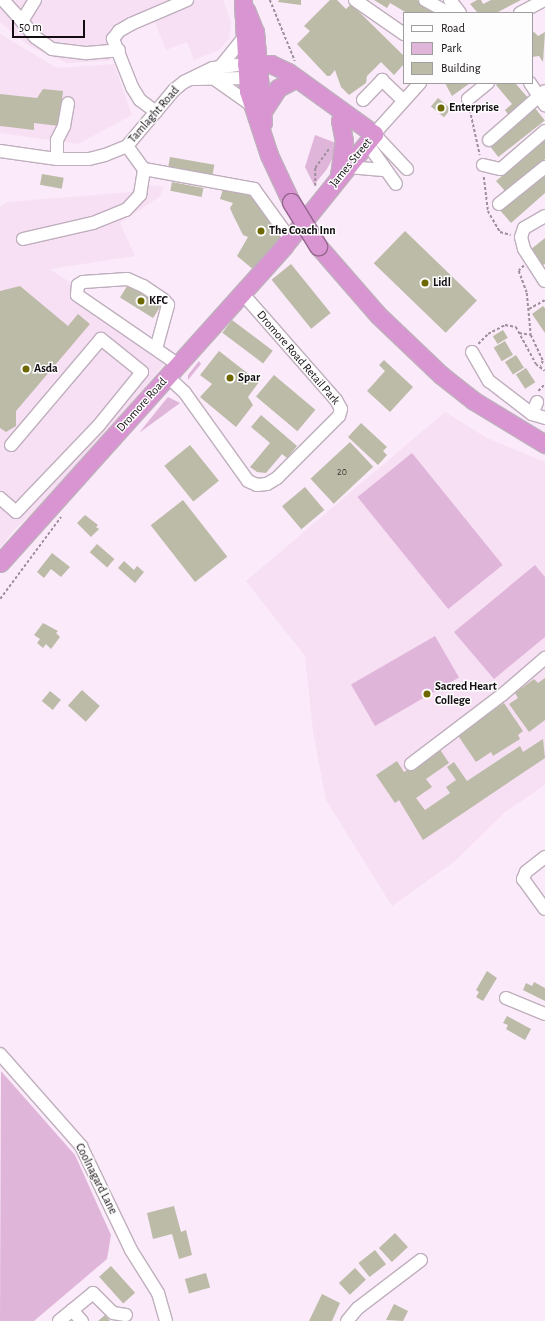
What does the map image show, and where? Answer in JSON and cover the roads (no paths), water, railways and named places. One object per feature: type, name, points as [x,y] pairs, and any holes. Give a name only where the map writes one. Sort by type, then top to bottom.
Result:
[{"type":"highway","points":[[243,1],[249,35],[257,108],[269,155],[291,202],[318,246],[378,315],[441,375],[474,401],[545,444]]},
{"type":"highway","points":[[249,35],[329,103],[355,118],[370,138]]},
{"type":"highway","points":[[253,71],[271,64],[294,74]]},
{"type":"highway","points":[[257,108],[294,74]]},
{"type":"highway","points":[[329,103],[340,120],[344,141],[343,172]]},
{"type":"highway","points":[[340,120],[370,138]]},
{"type":"highway","name":"James Street","points":[[287,243],[370,138]]},
{"type":"highway","name":"Dromore Road","points":[[0,564],[287,243]]},
{"type":"street","points":[[3,0],[34,37],[52,49],[88,53],[119,50]]},
{"type":"street","points":[[22,21],[36,0]]},
{"type":"street","points":[[156,112],[136,93],[119,50],[113,39],[120,31],[187,0]]},
{"type":"street","points":[[355,0],[403,33]]},
{"type":"street","points":[[425,0],[446,12]]},
{"type":"street","points":[[450,0],[459,12]]},
{"type":"street","points":[[522,12],[541,3]]},
{"type":"street","points":[[220,67],[249,35]]},
{"type":"street","name":"Tamlaght Road","points":[[0,151],[57,159],[89,159],[127,146],[174,90],[190,79],[220,67],[253,71]]},
{"type":"street","name":"Tamlaght Road","points":[[190,79],[216,80],[253,71]]},
{"type":"street","points":[[216,80],[257,108]]},
{"type":"street","points":[[363,100],[382,80],[403,100]]},
{"type":"street","name":"James Street","points":[[370,138],[419,84]]},
{"type":"street","points":[[468,98],[487,84]]},
{"type":"street","points":[[489,140],[543,98],[531,84]]},
{"type":"street","points":[[57,159],[57,140],[64,126],[68,103]]},
{"type":"street","points":[[483,165],[501,169],[545,131]]},
{"type":"street","points":[[370,138],[407,170]]},
{"type":"street","points":[[370,138],[386,170],[396,184]]},
{"type":"street","points":[[23,239],[93,223],[126,210],[140,195],[144,170],[127,146]]},
{"type":"street","points":[[499,204],[545,166]]},
{"type":"street","points":[[144,170],[254,189],[277,222],[287,243]]},
{"type":"street","points":[[343,172],[386,170]]},
{"type":"street","points":[[543,275],[524,249],[521,237],[524,228],[545,216]]},
{"type":"street","points":[[156,349],[168,305],[164,300],[143,286],[127,279],[83,282],[78,285],[77,295],[179,365]]},
{"type":"street","name":"Dromore Road Retail Park","points":[[168,377],[185,393],[248,481],[257,485],[267,484],[277,478],[339,416],[341,409],[336,400],[243,294]]},
{"type":"street","points":[[0,498],[16,512],[99,425],[142,372],[101,339],[11,445]]},
{"type":"street","points":[[472,352],[489,381],[532,414],[545,418]]},
{"type":"street","points":[[532,414],[538,402]]},
{"type":"street","points":[[411,764],[502,695],[545,658]]},
{"type":"street","points":[[545,857],[526,872],[524,879],[545,909]]},
{"type":"street","points":[[506,998],[545,1014]]},
{"type":"street","name":"Coolnagard Lane","points":[[0,1054],[81,1146],[131,1250],[158,1293],[166,1321]]},
{"type":"street","points":[[347,1321],[358,1308],[421,1260]]},
{"type":"street","points":[[66,1317],[93,1293],[113,1313],[126,1316]]},
{"type":"street","points":[[66,1317],[82,1321]]},
{"type":"place","name":"Enterprise","points":[[441,108]]},
{"type":"place","name":"The Coach Inn","points":[[261,231]]},
{"type":"place","name":"Lidl","points":[[425,283]]},
{"type":"place","name":"KFC","points":[[141,301]]},
{"type":"place","name":"Asda","points":[[26,369]]},
{"type":"place","name":"Spar","points":[[230,378]]},
{"type":"place","name":"Sacred Heart College","points":[[427,694]]}]
